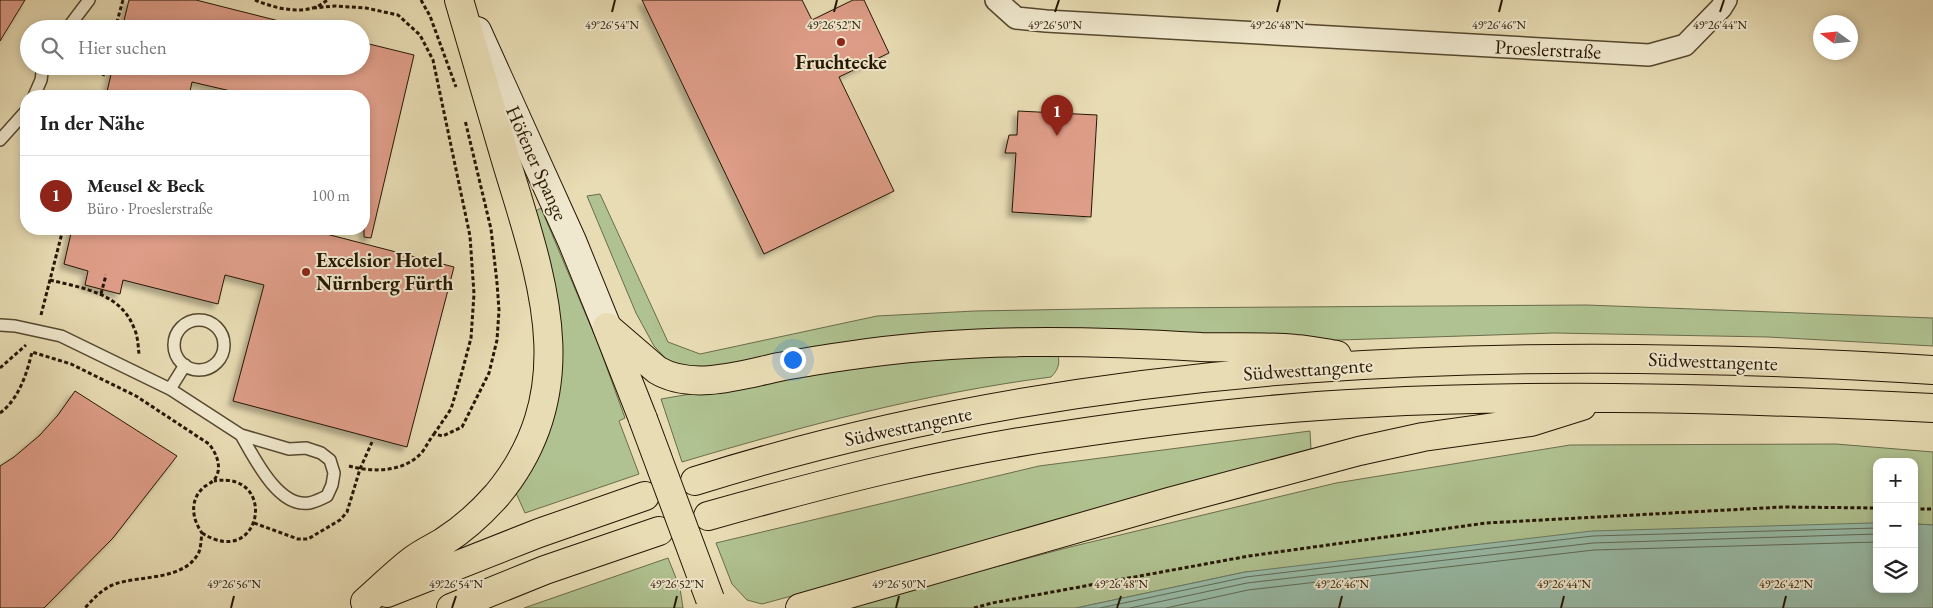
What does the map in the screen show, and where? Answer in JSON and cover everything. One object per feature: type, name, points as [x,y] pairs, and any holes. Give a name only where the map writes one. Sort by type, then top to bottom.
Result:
[{"type":"highway","points":[[360,605],[414,559],[444,542],[472,519],[496,495],[512,474],[527,449],[541,412],[546,392],[549,346],[548,322],[543,291],[461,0]]},
{"type":"highway","points":[[607,327],[657,370],[666,375],[687,379],[718,378],[879,351],[1005,341],[1079,341],[1294,349],[1396,362]]},
{"type":"highway","points":[[607,327],[711,603]]},
{"type":"highway","name":"Südwesttangente","points":[[694,481],[777,457],[945,417],[1008,405],[1138,385],[1261,372],[1396,362],[1555,358],[1692,360],[1933,370]]},
{"type":"highway","points":[[800,608],[1169,502],[1359,451],[1423,437],[1531,422],[1612,397]]},
{"type":"highway","name":"Südwesttangente","points":[[708,516],[856,476],[974,450],[1072,434],[1212,416],[1367,403],[1612,397],[1805,402],[1933,408]]},
{"type":"highway","points":[[360,605],[479,555],[645,496]]},
{"type":"highway","points":[[451,608],[545,570],[659,531]]},
{"type":"main road","name":"Höfener Spange","points":[[461,0],[545,180],[607,327]]},
{"type":"street","name":"Proeslerstraße","points":[[996,0],[1016,18],[1046,21],[1649,55],[1685,45],[1721,8],[1726,0]]},
{"type":"lane","points":[[75,20],[89,0]]},
{"type":"lane","points":[[37,90],[42,75]]},
{"type":"lane","points":[[0,140],[20,118]]},
{"type":"lane","points":[[201,319],[213,323],[220,330],[225,342],[220,359],[214,366],[202,370],[194,370],[185,366],[178,359],[174,347],[178,331],[192,320],[201,319]]},
{"type":"lane","points":[[0,325],[61,336],[170,389],[241,435],[289,449],[306,448],[321,452],[330,460],[334,473],[332,485],[327,496],[307,503],[295,501],[279,492],[262,470],[241,435]]},
{"type":"lane","points":[[170,389],[185,366]]},
{"type":"path","points":[[118,20],[123,0]]},
{"type":"path","points":[[255,0],[298,11],[335,6],[366,8],[398,15],[420,36],[433,60],[470,236],[474,294],[471,338],[451,409],[422,452],[405,464],[386,470],[360,469],[330,460]]},
{"type":"path","points":[[313,8],[327,0]]},
{"type":"path","points":[[422,0],[430,16],[456,87]]},
{"type":"path","points":[[434,434],[443,436],[462,427],[489,373],[497,340],[499,310],[491,229],[464,114]]},
{"type":"path","points":[[0,413],[12,401],[27,371],[61,235]]},
{"type":"path","points":[[101,294],[106,275]]},
{"type":"path","points":[[50,280],[101,294],[113,300],[122,308],[134,328],[140,356],[139,374],[130,393]]},
{"type":"path","points":[[0,368],[37,333]]},
{"type":"path","points":[[32,352],[71,364],[130,393],[209,444],[218,456],[217,472],[214,481]]},
{"type":"path","points":[[254,523],[298,539],[312,537],[340,520],[347,512],[360,469],[372,442]]},
{"type":"path","points":[[226,479],[237,482],[248,488],[254,498],[257,510],[254,523],[248,533],[238,540],[225,543],[213,540],[202,534],[196,523],[193,510],[196,498],[203,488],[214,481],[226,479]]},
{"type":"path","points":[[974,608],[992,603],[1249,556],[1486,523],[1783,507],[1873,508]]},
{"type":"path","points":[[1918,509],[1933,509]]},
{"type":"path","points":[[85,608],[99,593],[115,584],[168,574],[188,566],[199,552],[202,534]]},
{"type":"shaded area","points":[[600,194],[668,342],[700,354],[877,316],[975,311],[1145,308],[1586,305],[1933,318],[1933,346],[1768,337],[1554,333],[1310,341],[727,367],[680,367],[667,360],[654,346],[636,313],[587,196]]},
{"type":"shaded area","points":[[541,208],[599,346],[625,418],[619,421],[639,474],[525,513],[516,493],[537,453],[555,404],[530,214]]},
{"type":"shaded area","points":[[1058,355],[1058,367],[1051,377],[911,401],[773,436],[682,462],[661,399],[902,358]]},
{"type":"shaded area","points":[[1310,431],[1311,449],[1043,528],[762,604],[747,600],[732,584],[716,543],[1039,466]]},
{"type":"shaded area","points":[[1836,444],[1933,452],[1933,525],[1918,524],[1918,458],[1873,458],[1873,523],[1245,572],[1076,608],[843,608],[1066,548],[1336,483],[1570,445]]},
{"type":"shaded area","points":[[668,558],[680,588],[683,608],[524,608]]},
{"type":"water","points":[[1873,523],[1873,593],[1918,593],[1918,524],[1933,525],[1933,608],[1076,608],[1245,572],[1592,531]]},
{"type":"building","points":[[0,0],[25,0],[0,41]]},
{"type":"building","points":[[129,0],[196,0],[275,20],[124,20]]},
{"type":"building","points":[[642,0],[802,0],[812,20],[853,0],[864,0],[889,53],[839,77],[894,191],[764,254]]},
{"type":"building","points":[[370,44],[414,55],[371,238],[364,237],[364,235],[370,235],[370,90],[226,90],[192,82],[190,90],[107,90],[111,75],[370,75]]},
{"type":"building","points":[[1018,111],[1097,115],[1091,217],[1012,212],[1016,153],[1005,153],[1009,135],[1017,135]]},
{"type":"building","points":[[71,235],[330,235],[454,267],[407,447],[233,401],[264,285],[225,275],[218,304],[123,280],[120,294],[85,285],[88,271],[64,264]]},
{"type":"building","points":[[75,391],[177,456],[113,538],[44,608],[0,608],[0,466],[40,435],[58,415]]},
{"type":"place","name":"Fruchtecke","points":[[841,42]]},
{"type":"place","name":"Meusel & Beck","points":[[1057,136]]},
{"type":"place","name":"Excelsior Hotel Nürnberg Fürth","points":[[306,272]]}]
